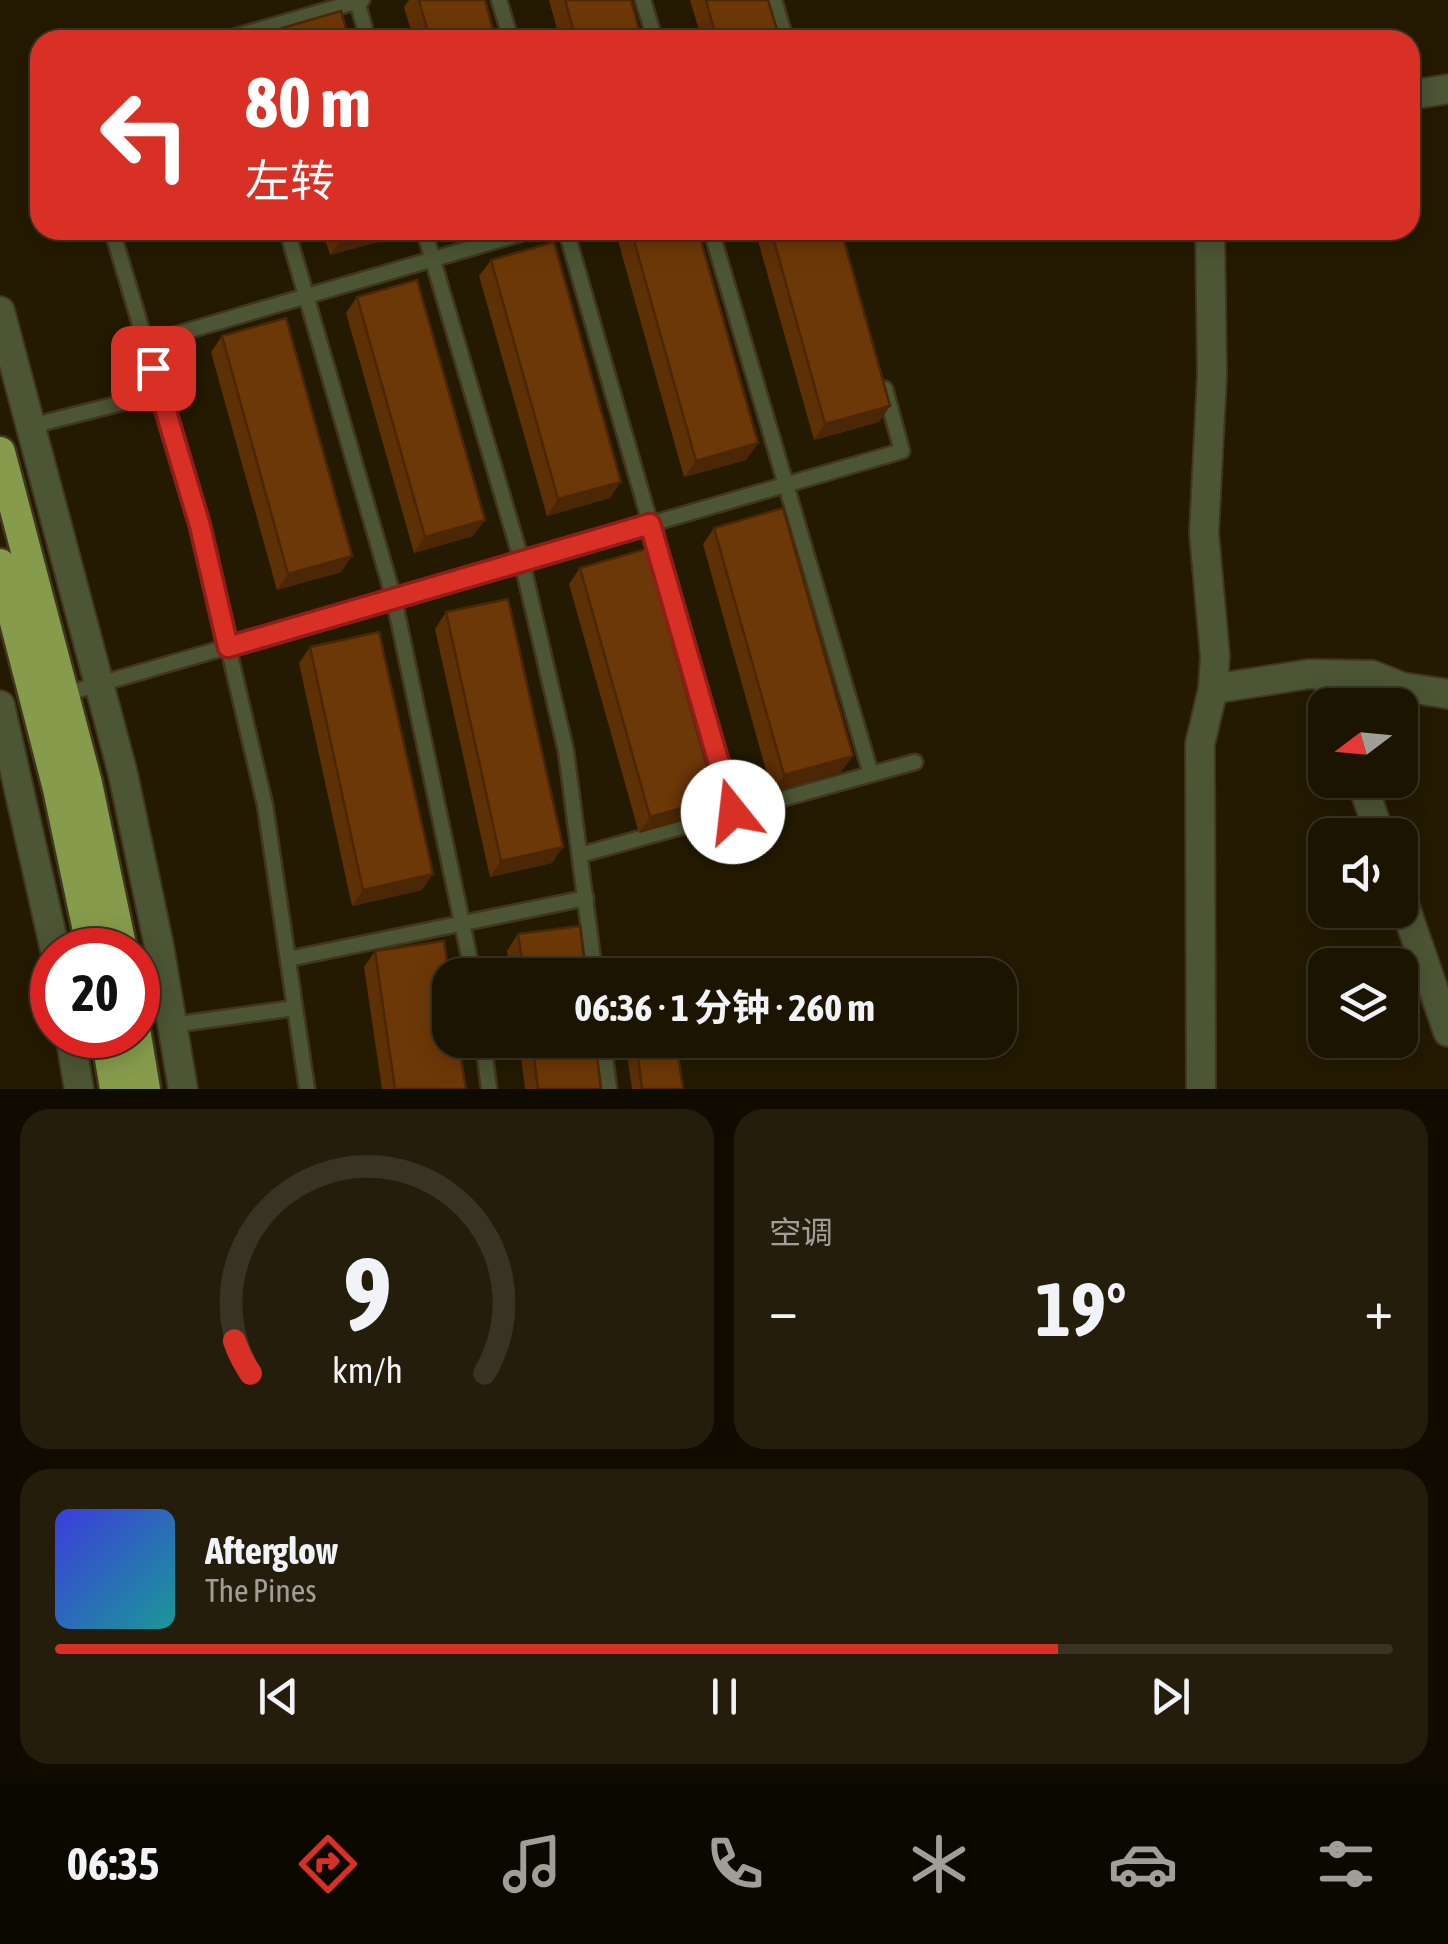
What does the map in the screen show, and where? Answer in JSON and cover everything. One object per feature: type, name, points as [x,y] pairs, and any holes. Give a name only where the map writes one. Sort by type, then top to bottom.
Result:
[{"type":"highway","points":[[0,452],[65,694],[117,928]]},
{"type":"highway","points":[[0,564],[5,603],[58,789],[87,928]]},
{"type":"highway","points":[[110,1058],[115,1089]]},
{"type":"highway","points":[[140,1058],[145,1089]]},
{"type":"street","points":[[1420,94],[1448,90]]},
{"type":"street","points":[[1201,1089],[1200,744],[1214,689],[1215,656],[1204,533],[1212,374],[1210,240]]},
{"type":"street","points":[[0,311],[123,774],[183,1089]]},
{"type":"street","points":[[1214,689],[1309,674],[1372,675],[1402,687],[1448,694]]},
{"type":"street","points":[[1325,675],[1330,688]]},
{"type":"street","points":[[0,705],[51,928]]},
{"type":"street","points":[[1412,928],[1448,1032]]},
{"type":"street","points":[[74,1058],[79,1089]]},
{"type":"lane","points":[[500,0],[508,30]]},
{"type":"lane","points":[[643,0],[651,30]]},
{"type":"lane","points":[[774,0],[783,30]]},
{"type":"lane","points":[[260,30],[360,1],[366,30]]},
{"type":"lane","points":[[115,240],[200,526],[265,805],[307,1089]]},
{"type":"lane","points":[[290,240],[394,599],[469,958]]},
{"type":"lane","points":[[427,240],[522,562],[566,751],[594,958]]},
{"type":"lane","points":[[146,342],[499,240]]},
{"type":"lane","points":[[569,240],[733,812]]},
{"type":"lane","points":[[714,240],[871,774]]},
{"type":"lane","points":[[65,694],[902,452],[881,378]]},
{"type":"lane","points":[[31,426],[161,393]]},
{"type":"lane","points":[[580,855],[915,762]]},
{"type":"lane","points":[[288,959],[586,898]]},
{"type":"lane","points":[[172,1025],[295,1008]]},
{"type":"lane","points":[[485,1058],[489,1089]]},
{"type":"lane","points":[[605,1058],[609,1089]]},
{"type":"building","points":[[419,0],[485,0],[493,30],[427,30]]},
{"type":"building","points":[[565,0],[631,0],[639,30],[573,30]]},
{"type":"building","points":[[706,0],[768,0],[777,30],[714,30]]},
{"type":"building","points":[[341,11],[346,30],[282,30]]},
{"type":"building","points":[[634,240],[701,240],[758,443],[696,461]]},
{"type":"building","points":[[774,240],[844,240],[890,406],[825,424]]},
{"type":"building","points":[[554,242],[621,482],[558,499],[491,260]]},
{"type":"building","points":[[417,280],[485,520],[425,537],[357,297]]},
{"type":"building","points":[[286,318],[352,556],[288,574],[222,336]]},
{"type":"building","points":[[783,508],[853,756],[784,775],[714,528]]},
{"type":"building","points":[[646,549],[716,798],[650,817],[580,568]]},
{"type":"building","points":[[508,599],[563,847],[501,861],[446,612]]},
{"type":"building","points":[[379,632],[433,874],[363,890],[310,647]]},
{"type":"building","points":[[580,926],[584,958],[522,958],[518,934]]},
{"type":"building","points":[[444,941],[446,958],[432,958],[432,1058],[461,1058],[466,1089],[395,1089],[375,951]]},
{"type":"building","points":[[534,1058],[597,1058],[601,1089],[538,1089]]},
{"type":"building","points":[[638,1058],[679,1058],[683,1089],[642,1089]]},
{"type":"route","points":[[153,368],[200,526],[228,647],[650,524],[733,812]]}]
